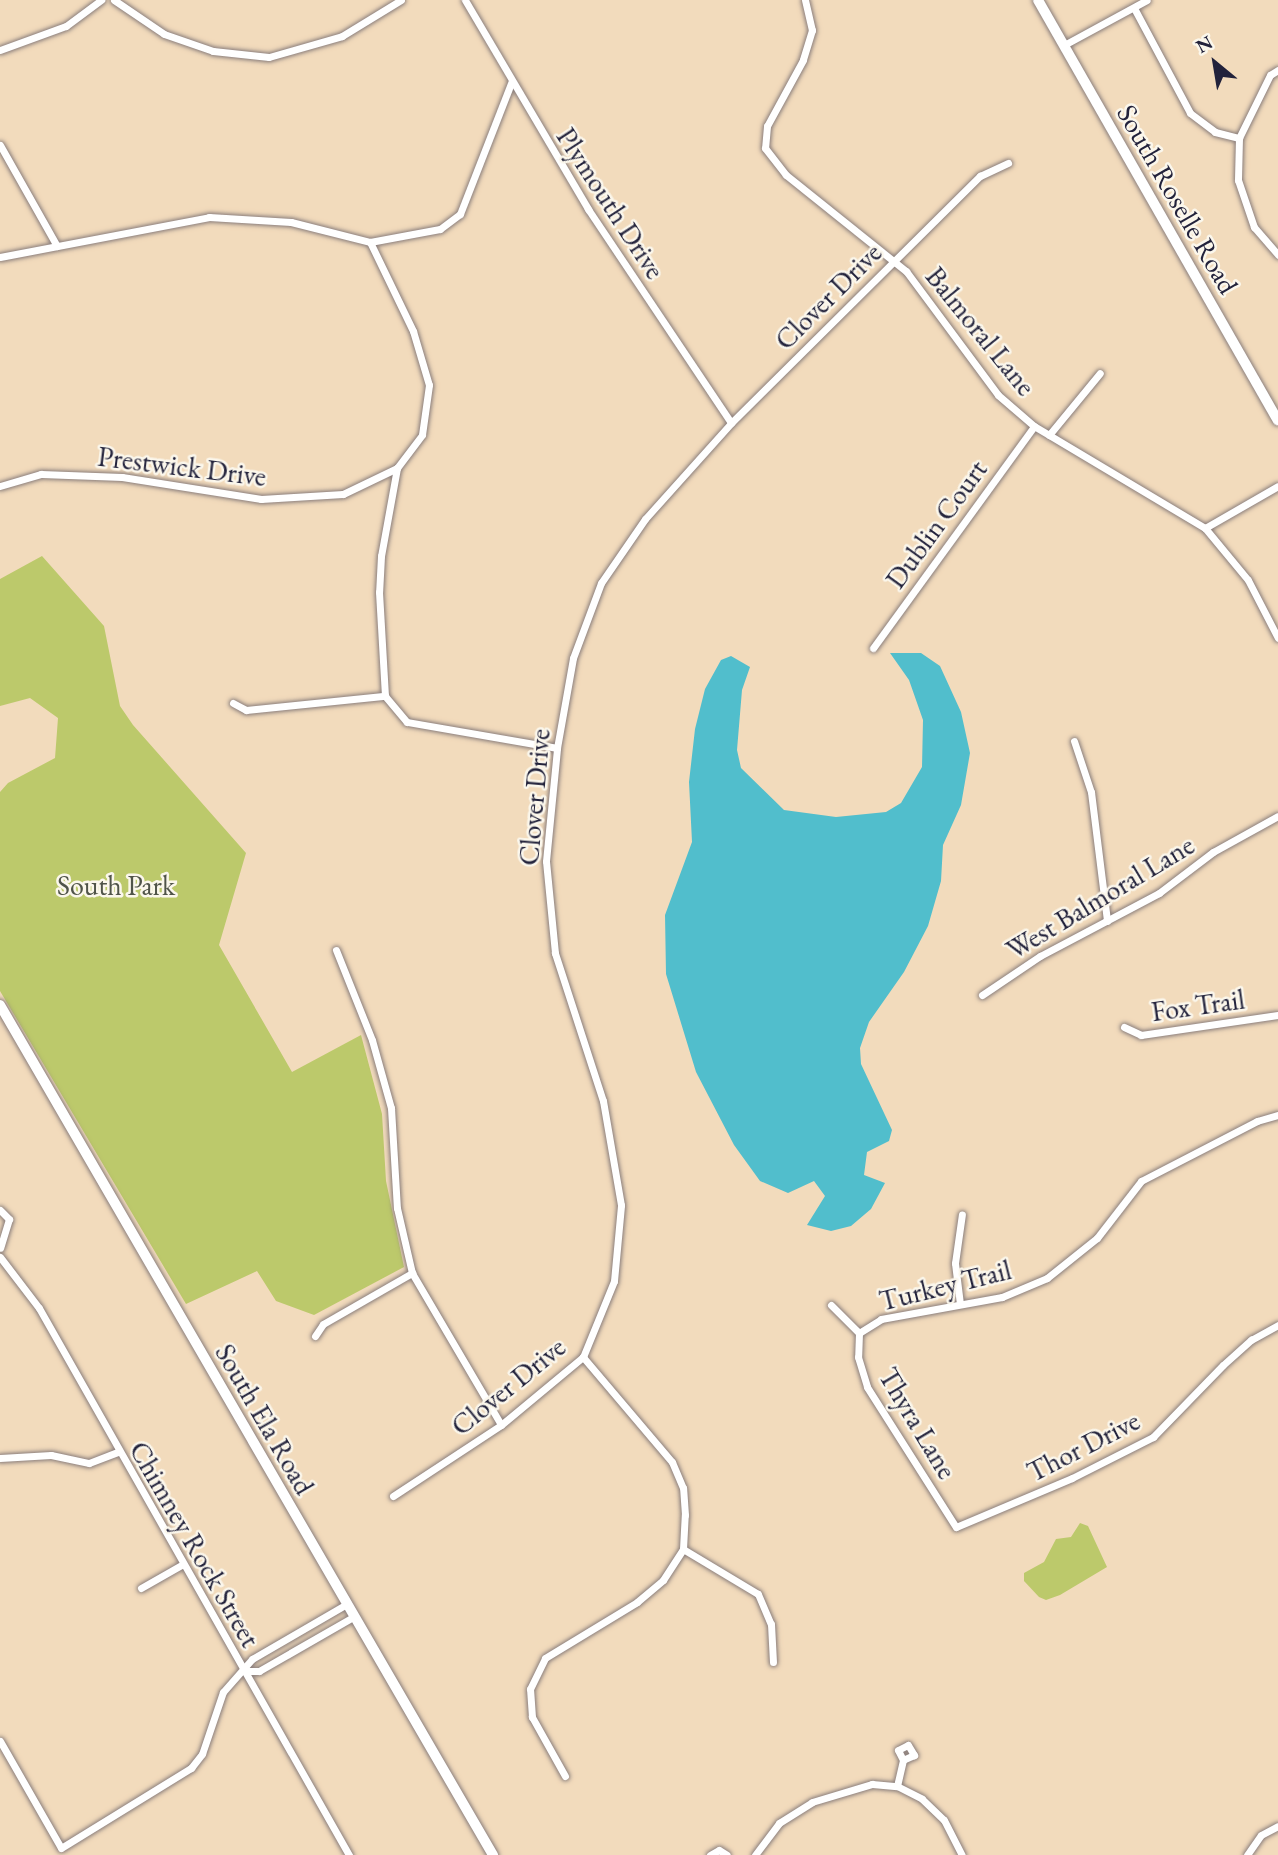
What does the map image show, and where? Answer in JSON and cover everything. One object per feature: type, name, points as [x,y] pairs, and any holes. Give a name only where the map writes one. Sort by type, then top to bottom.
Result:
[{"type":"main road","name":"South Roselle Road","points":[[1038,0],[1278,420]]},
{"type":"main road","name":"South Ela Road","points":[[0,1005],[345,1605],[494,1855]]},
{"type":"street","points":[[0,50],[66,26],[101,0]]},
{"type":"street","points":[[114,0],[164,34],[213,51],[269,57],[342,36],[401,0]]},
{"type":"street","name":"Plymouth Drive","points":[[465,0],[511,83],[588,209],[731,423]]},
{"type":"street","name":"Balmoral Lane","points":[[807,0],[812,30],[803,60],[767,126],[765,148],[786,175],[906,271],[999,395],[1034,426],[1205,528],[1248,580],[1278,638]]},
{"type":"street","points":[[1064,45],[1147,0]]},
{"type":"street","points":[[1134,8],[1190,113],[1215,132],[1239,138]]},
{"type":"street","points":[[1278,70],[1270,75],[1239,138],[1238,180],[1254,227],[1278,255]]},
{"type":"street","points":[[0,257],[209,216],[291,222],[370,242],[440,229],[460,214],[511,83]]},
{"type":"street","points":[[0,145],[57,246]]},
{"type":"street","name":"Clover Drive","points":[[393,1496],[500,1425],[583,1357],[614,1281],[621,1205],[603,1101],[555,953],[546,861],[557,748],[573,657],[600,583],[645,519],[731,423],[980,176],[1008,163]]},
{"type":"street","points":[[370,242],[413,331],[429,386],[422,435],[397,468],[379,592],[385,696],[407,722],[557,748]]},
{"type":"street","points":[[1049,435],[1100,373]]},
{"type":"street","name":"Dublin Court","points":[[873,648],[1034,426]]},
{"type":"street","name":"Prestwick Drive","points":[[0,486],[41,474],[122,477],[261,499],[343,494],[397,468]]},
{"type":"street","points":[[1205,528],[1278,486]]},
{"type":"street","points":[[233,703],[246,710],[385,696]]},
{"type":"street","points":[[1074,741],[1091,792],[1107,921]]},
{"type":"street","name":"West Balmoral Lane","points":[[982,995],[1040,956],[1107,921],[1278,816]]},
{"type":"street","points":[[336,950],[372,1039],[391,1108],[397,1208],[412,1273],[500,1425]]},
{"type":"street","name":"Fox Trail","points":[[1124,1027],[1140,1035],[1278,1015]]},
{"type":"street","name":"Turkey Trail","points":[[859,1333],[881,1319],[1002,1297],[1048,1278],[1097,1238],[1141,1181],[1257,1121],[1278,1115]]},
{"type":"street","points":[[0,1210],[9,1219],[0,1248]]},
{"type":"street","points":[[960,1304],[955,1263],[962,1214]]},
{"type":"street","name":"Chimney Rock Street","points":[[0,1257],[39,1308],[118,1452],[349,1855]]},
{"type":"street","points":[[315,1336],[323,1324],[412,1273]]},
{"type":"street","points":[[831,1305],[859,1333]]},
{"type":"street","name":"Thor Drive","points":[[956,1527],[1072,1478],[1153,1437],[1223,1365],[1251,1340],[1278,1325]]},
{"type":"street","name":"Thyra Lane","points":[[859,1333],[858,1357],[867,1387],[956,1527]]},
{"type":"street","points":[[565,1776],[531,1717],[530,1689],[545,1658],[637,1602],[663,1580],[683,1549],[683,1488],[672,1462],[583,1357]]},
{"type":"street","points":[[0,1458],[51,1455],[89,1463],[118,1452]]},
{"type":"street","points":[[683,1549],[758,1594],[771,1624],[772,1662]]},
{"type":"street","points":[[141,1588],[183,1564]]},
{"type":"street","points":[[0,1741],[61,1848],[191,1768],[202,1754],[223,1692],[252,1659],[345,1605]]},
{"type":"street","points":[[244,1671],[259,1671],[353,1616]]},
{"type":"street","points":[[897,1786],[903,1760]]},
{"type":"street","points":[[755,1855],[779,1823],[812,1802],[850,1788],[897,1786],[922,1799],[944,1821],[962,1855]]},
{"type":"street","points":[[1247,1855],[1261,1835],[1278,1826]]},
{"type":"street","points":[[710,1855],[719,1850],[727,1855]]},
{"type":"green space","name":"South Park","points":[[42,556],[104,626],[120,706],[133,725],[246,853],[219,945],[292,1072],[361,1035],[382,1114],[386,1181],[404,1267],[314,1315],[276,1301],[257,1271],[186,1304],[0,991],[0,792],[8,783],[55,758],[58,718],[30,698],[0,706],[0,579]]},
{"type":"green space","points":[[1080,1523],[1088,1526],[1107,1567],[1060,1595],[1046,1600],[1039,1597],[1024,1581],[1024,1573],[1044,1562],[1056,1539],[1071,1537]]},
{"type":"water","points":[[890,653],[921,653],[940,666],[961,712],[970,753],[961,805],[943,845],[941,881],[928,926],[904,972],[869,1022],[860,1048],[861,1064],[892,1130],[889,1141],[867,1152],[864,1175],[885,1183],[871,1209],[851,1226],[831,1231],[807,1225],[825,1196],[814,1181],[788,1193],[760,1181],[734,1145],[696,1072],[666,974],[665,915],[692,842],[689,782],[695,729],[705,689],[721,660],[731,656],[750,667],[742,690],[737,750],[741,768],[784,810],[836,817],[886,812],[901,803],[922,767],[923,720],[909,680]]}]
